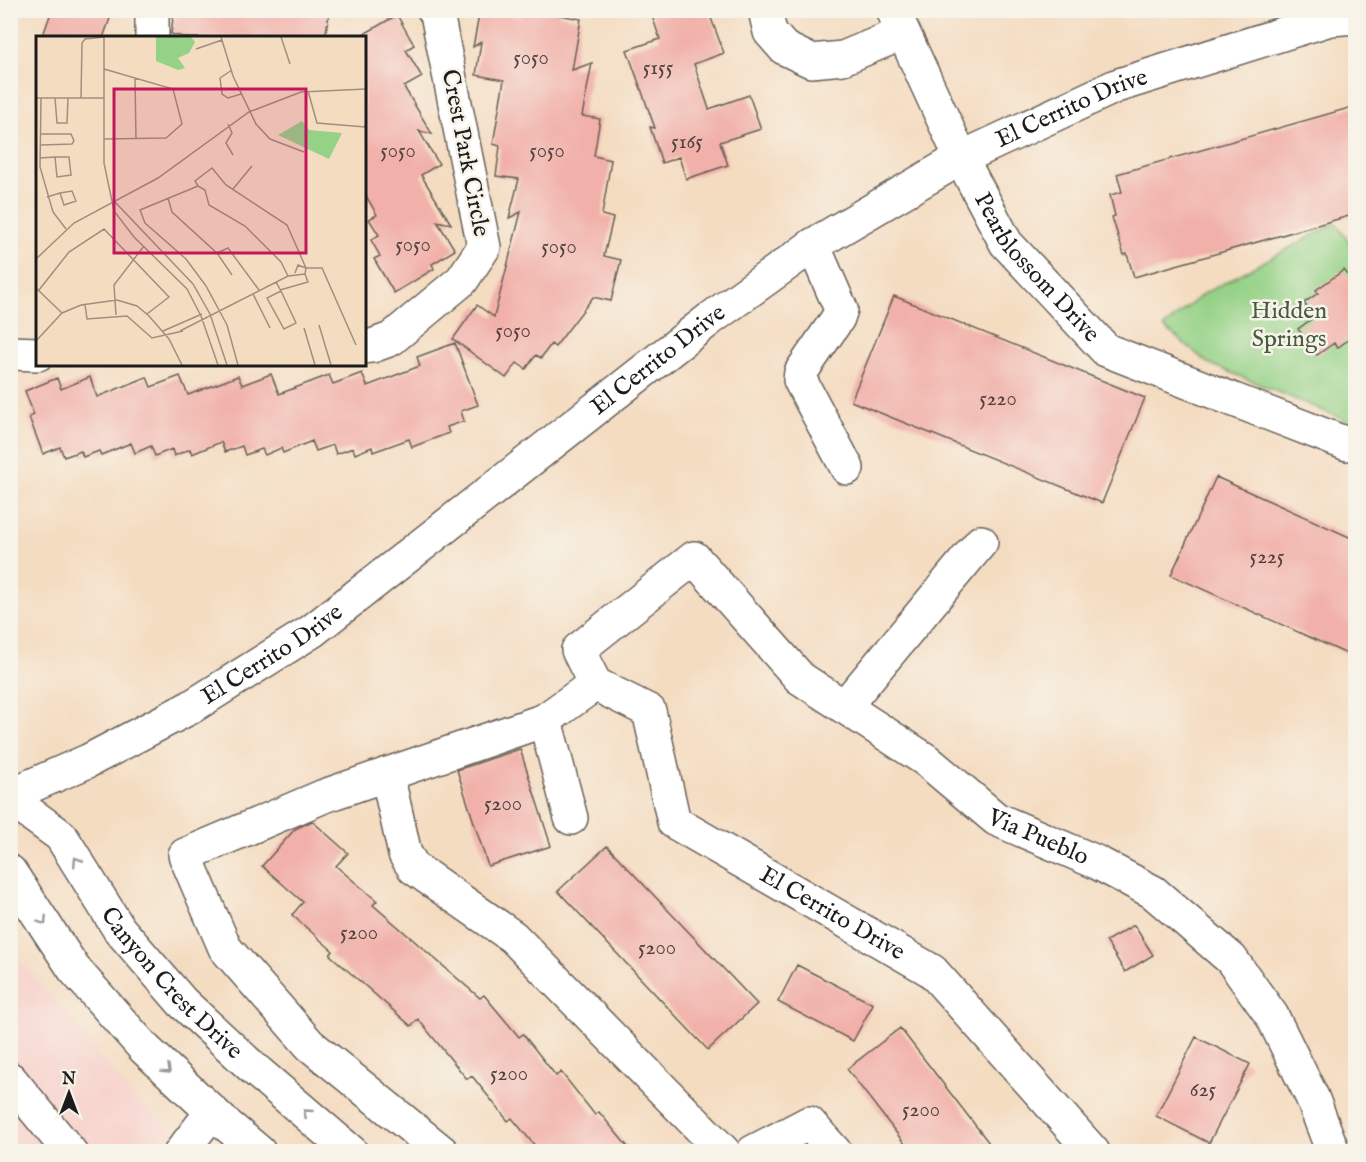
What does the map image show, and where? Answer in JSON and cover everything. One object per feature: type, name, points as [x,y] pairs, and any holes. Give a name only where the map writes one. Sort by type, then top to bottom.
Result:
[{"type":"street","points":[[152,10],[152,36]]},
{"type":"street","name":"Crest Park Circle","points":[[366,347],[391,339],[462,280],[484,247],[437,14],[434,10]]},
{"type":"street","points":[[765,10],[770,32],[784,48],[811,61],[843,58],[898,22]]},
{"type":"street","name":"El Cerrito Drive","points":[[10,797],[88,761],[191,707],[312,631],[710,319],[813,245],[961,158],[1116,86],[1330,19],[1356,17]]},
{"type":"street","name":"Pearblossom Drive","points":[[898,22],[961,158],[1006,243],[1106,350],[1347,444]]},
{"type":"street","points":[[813,245],[841,309],[838,318],[801,372],[800,380],[847,468]]},
{"type":"street","points":[[10,353],[36,354]]},
{"type":"street","points":[[844,707],[981,542]]},
{"type":"street","name":"Via Pueblo","points":[[595,684],[578,650],[694,558],[800,678],[926,760],[996,819],[1096,862],[1153,892],[1232,959],[1272,1017],[1312,1097],[1333,1152]]},
{"type":"street","points":[[442,1152],[310,1045],[225,948],[185,855],[324,796],[545,720],[595,684]]},
{"type":"street","name":"El Cerrito Drive","points":[[595,684],[649,711],[675,822],[932,971],[1093,1152]]},
{"type":"street","points":[[545,720],[571,818]]},
{"type":"street","points":[[387,774],[405,854],[414,868],[513,937],[724,1152]]},
{"type":"street","name":"Canyon Crest Drive","points":[[10,797],[61,836],[119,929],[182,1002],[253,1068],[351,1152]]},
{"type":"street","points":[[10,872],[74,969],[145,1049],[212,1112],[260,1152]]},
{"type":"street","points":[[10,1079],[70,1152]]},
{"type":"street","points":[[182,1152],[212,1112]]},
{"type":"street","points":[[753,1152],[809,1123],[835,1152]]},
{"type":"shaded area","points":[[10,947],[132,1095],[194,1151],[11,1151]]},
{"type":"green space","name":"Hidden Springs","points":[[1336,223],[1355,251],[1355,424],[1208,363],[1164,327],[1203,294]]},
{"type":"building","points":[[52,10],[113,10],[104,36],[43,36]]},
{"type":"building","points":[[174,10],[303,10],[329,15],[325,36],[180,36],[171,34]]},
{"type":"building","points":[[480,10],[522,17],[523,10],[560,10],[559,15],[581,19],[572,70],[592,63],[582,116],[600,119],[594,156],[611,160],[602,215],[613,218],[604,256],[621,260],[611,301],[593,297],[555,347],[551,344],[541,358],[536,355],[526,369],[517,363],[506,378],[453,339],[477,305],[494,317],[521,212],[509,218],[519,179],[496,176],[500,146],[493,144],[504,80],[476,75],[481,42],[473,47]]},
{"type":"building","points":[[650,10],[708,10],[724,53],[694,64],[709,109],[749,95],[761,129],[720,142],[728,165],[686,179],[679,157],[662,163],[650,127],[655,128],[627,50],[660,39]]},
{"type":"building","points":[[397,15],[414,45],[406,50],[422,77],[404,87],[432,134],[419,131],[439,164],[421,175],[451,224],[437,221],[455,250],[432,264],[434,269],[394,293],[374,259],[380,256],[371,240],[379,235],[369,219],[377,215],[366,196],[366,36],[364,34]]},
{"type":"building","points":[[1356,106],[1356,214],[1134,277],[1127,254],[1124,255],[1112,217],[1115,216],[1110,195],[1122,192],[1117,174]]},
{"type":"building","points":[[1344,270],[1356,285],[1356,334],[1337,348],[1334,343],[1317,355],[1298,329],[1314,317],[1304,303],[1318,293],[1316,290]]},
{"type":"building","points":[[894,296],[1145,398],[1102,503],[851,401]]},
{"type":"building","points":[[455,343],[478,405],[461,411],[464,421],[447,427],[449,433],[412,447],[409,439],[373,452],[372,447],[355,454],[353,448],[336,454],[333,445],[316,451],[312,441],[283,453],[281,448],[265,455],[262,449],[245,455],[242,446],[225,452],[221,442],[192,454],[190,449],[174,456],[172,449],[155,456],[151,446],[135,453],[131,443],[101,455],[99,451],[83,457],[81,451],[64,457],[60,447],[43,454],[29,417],[34,415],[25,391],[57,378],[61,389],[90,377],[97,397],[147,377],[151,387],[180,376],[188,395],[238,376],[242,385],[271,374],[279,394],[329,375],[333,384],[362,373],[367,386],[420,366],[417,357]]},
{"type":"building","points":[[1216,477],[1356,540],[1356,658],[1171,575]]},
{"type":"building","points":[[520,749],[551,846],[488,866],[457,770]]},
{"type":"building","points":[[312,821],[348,853],[336,866],[377,901],[373,905],[480,998],[484,995],[519,1037],[523,1034],[556,1076],[561,1072],[595,1115],[599,1112],[632,1152],[540,1152],[512,1118],[508,1121],[472,1076],[467,1079],[418,1019],[411,1026],[330,955],[333,951],[292,915],[303,902],[262,866],[295,829]]},
{"type":"building","points":[[607,846],[757,1004],[708,1050],[558,891]]},
{"type":"building","points":[[1134,925],[1153,955],[1125,972],[1106,941]]},
{"type":"building","points":[[797,965],[873,1004],[853,1041],[778,1002]]},
{"type":"building","points":[[900,1028],[996,1152],[911,1152],[847,1069]]},
{"type":"building","points":[[1196,1037],[1250,1064],[1209,1143],[1156,1116]]}]
